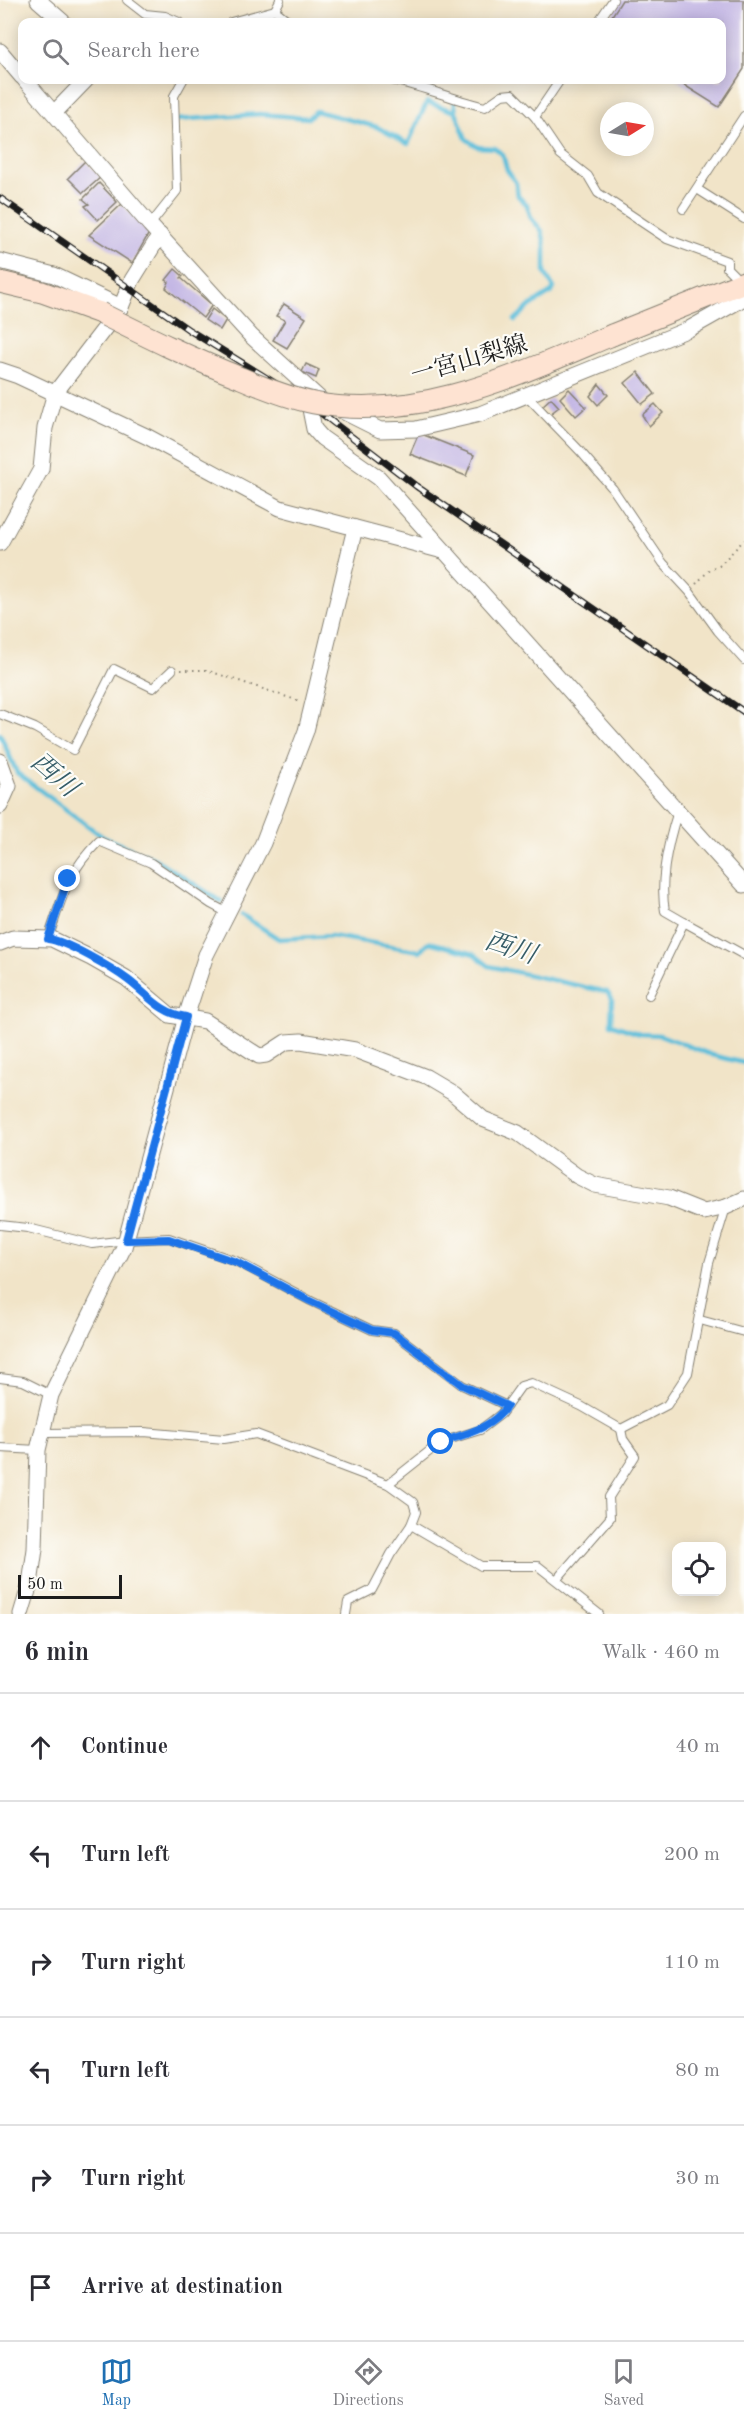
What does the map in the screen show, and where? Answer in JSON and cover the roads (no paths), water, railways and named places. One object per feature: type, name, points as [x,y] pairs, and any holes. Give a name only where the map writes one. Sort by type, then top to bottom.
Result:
[{"type":"main road","name":"一宮山梨線","points":[[0,282],[42,292],[100,313],[187,357],[266,388],[314,403],[366,407],[443,398],[490,385],[612,335],[744,287]]},
{"type":"street","points":[[38,0],[58,18]]},
{"type":"street","points":[[0,51],[18,71]]},
{"type":"street","points":[[29,84],[155,230],[251,336],[324,402]]},
{"type":"street","points":[[54,112],[82,84]]},
{"type":"street","points":[[0,543],[41,469],[45,428],[56,393],[121,307],[155,230]]},
{"type":"street","points":[[0,261],[54,275],[121,307]]},
{"type":"street","points":[[744,287],[689,329],[480,414],[416,429],[380,430],[309,396],[314,429],[322,438],[379,478],[744,885]]},
{"type":"street","points":[[0,370],[56,393],[148,437],[280,508],[443,551]]},
{"type":"street","points":[[21,1614],[30,1584],[35,1549],[38,1450],[51,1395],[126,1240],[186,1017],[206,955],[263,843],[306,731],[355,528]]},
{"type":"street","points":[[0,761],[9,786],[0,806]]},
{"type":"street","points":[[0,942],[13,938],[48,939],[91,958],[126,978],[170,1015],[205,1020],[259,1056],[266,1055],[286,1042],[302,1041],[356,1050],[426,1077],[453,1093],[483,1119],[518,1133],[577,1176],[596,1185],[669,1198],[704,1212],[726,1207],[744,1199]]},
{"type":"lane","points":[[127,0],[145,14],[170,18]]},
{"type":"lane","points":[[246,18],[275,10],[280,0]]},
{"type":"lane","points":[[601,18],[613,0]]},
{"type":"lane","points":[[275,10],[285,18]]},
{"type":"lane","points":[[155,230],[177,190],[174,96],[181,84]]},
{"type":"lane","points":[[410,84],[433,89],[454,99],[485,107],[502,95],[512,94],[535,117],[560,154],[588,176],[598,193],[667,239],[726,261],[728,268],[744,287]]},
{"type":"lane","points":[[535,117],[557,84]]},
{"type":"lane","points":[[683,209],[744,116]]},
{"type":"lane","points":[[697,189],[744,219]]},
{"type":"lane","points":[[526,395],[613,489],[663,563],[689,591],[718,631],[744,660]]},
{"type":"lane","points":[[0,714],[35,728],[73,750],[114,669],[153,688],[172,670]]},
{"type":"lane","points":[[678,811],[670,833],[662,894],[665,911],[744,955]]},
{"type":"lane","points":[[48,939],[68,879],[81,859],[99,840],[151,863],[228,913]]},
{"type":"lane","points":[[649,995],[684,922]]},
{"type":"lane","points":[[621,1429],[667,1405],[688,1373],[700,1320],[709,1263],[726,1207]]},
{"type":"lane","points":[[0,1225],[28,1228],[92,1244],[169,1239],[236,1262],[372,1330],[394,1333],[462,1385],[507,1406]]},
{"type":"lane","points":[[700,1320],[744,1332]]},
{"type":"lane","points":[[0,1378],[22,1381],[51,1395]]},
{"type":"lane","points":[[388,1484],[441,1442],[480,1430],[501,1414],[521,1386],[531,1383],[581,1406],[621,1429],[623,1439],[635,1456],[609,1497],[610,1518],[557,1579]]},
{"type":"lane","points":[[43,1433],[144,1432],[225,1439],[256,1434],[388,1484],[413,1502],[416,1512],[411,1525],[391,1554],[372,1590],[348,1602],[346,1614]]},
{"type":"lane","points":[[0,1448],[38,1450]]},
{"type":"lane","points":[[411,1525],[481,1566],[538,1566],[599,1614]]},
{"type":"waterway","points":[[454,99],[456,112],[466,139],[478,147],[495,148],[503,155],[507,170],[516,183],[518,196],[527,205],[531,218],[542,231],[545,246],[545,273],[554,288],[552,292],[530,306],[515,320]]},
{"type":"waterway","points":[[176,120],[260,114],[308,118],[316,111],[377,127],[408,144],[427,102],[456,112]]},
{"type":"waterway","name":"西川","points":[[0,734],[17,773],[103,837],[155,859],[222,902]]},
{"type":"waterway","name":"西川","points":[[242,915],[279,939],[331,936],[420,951],[429,942],[474,954],[489,966],[607,992],[612,999],[611,1024],[640,1034],[660,1035],[712,1055],[744,1063]]},
{"type":"railway","points":[[0,198],[189,330],[309,404],[416,486],[744,712]]}]
